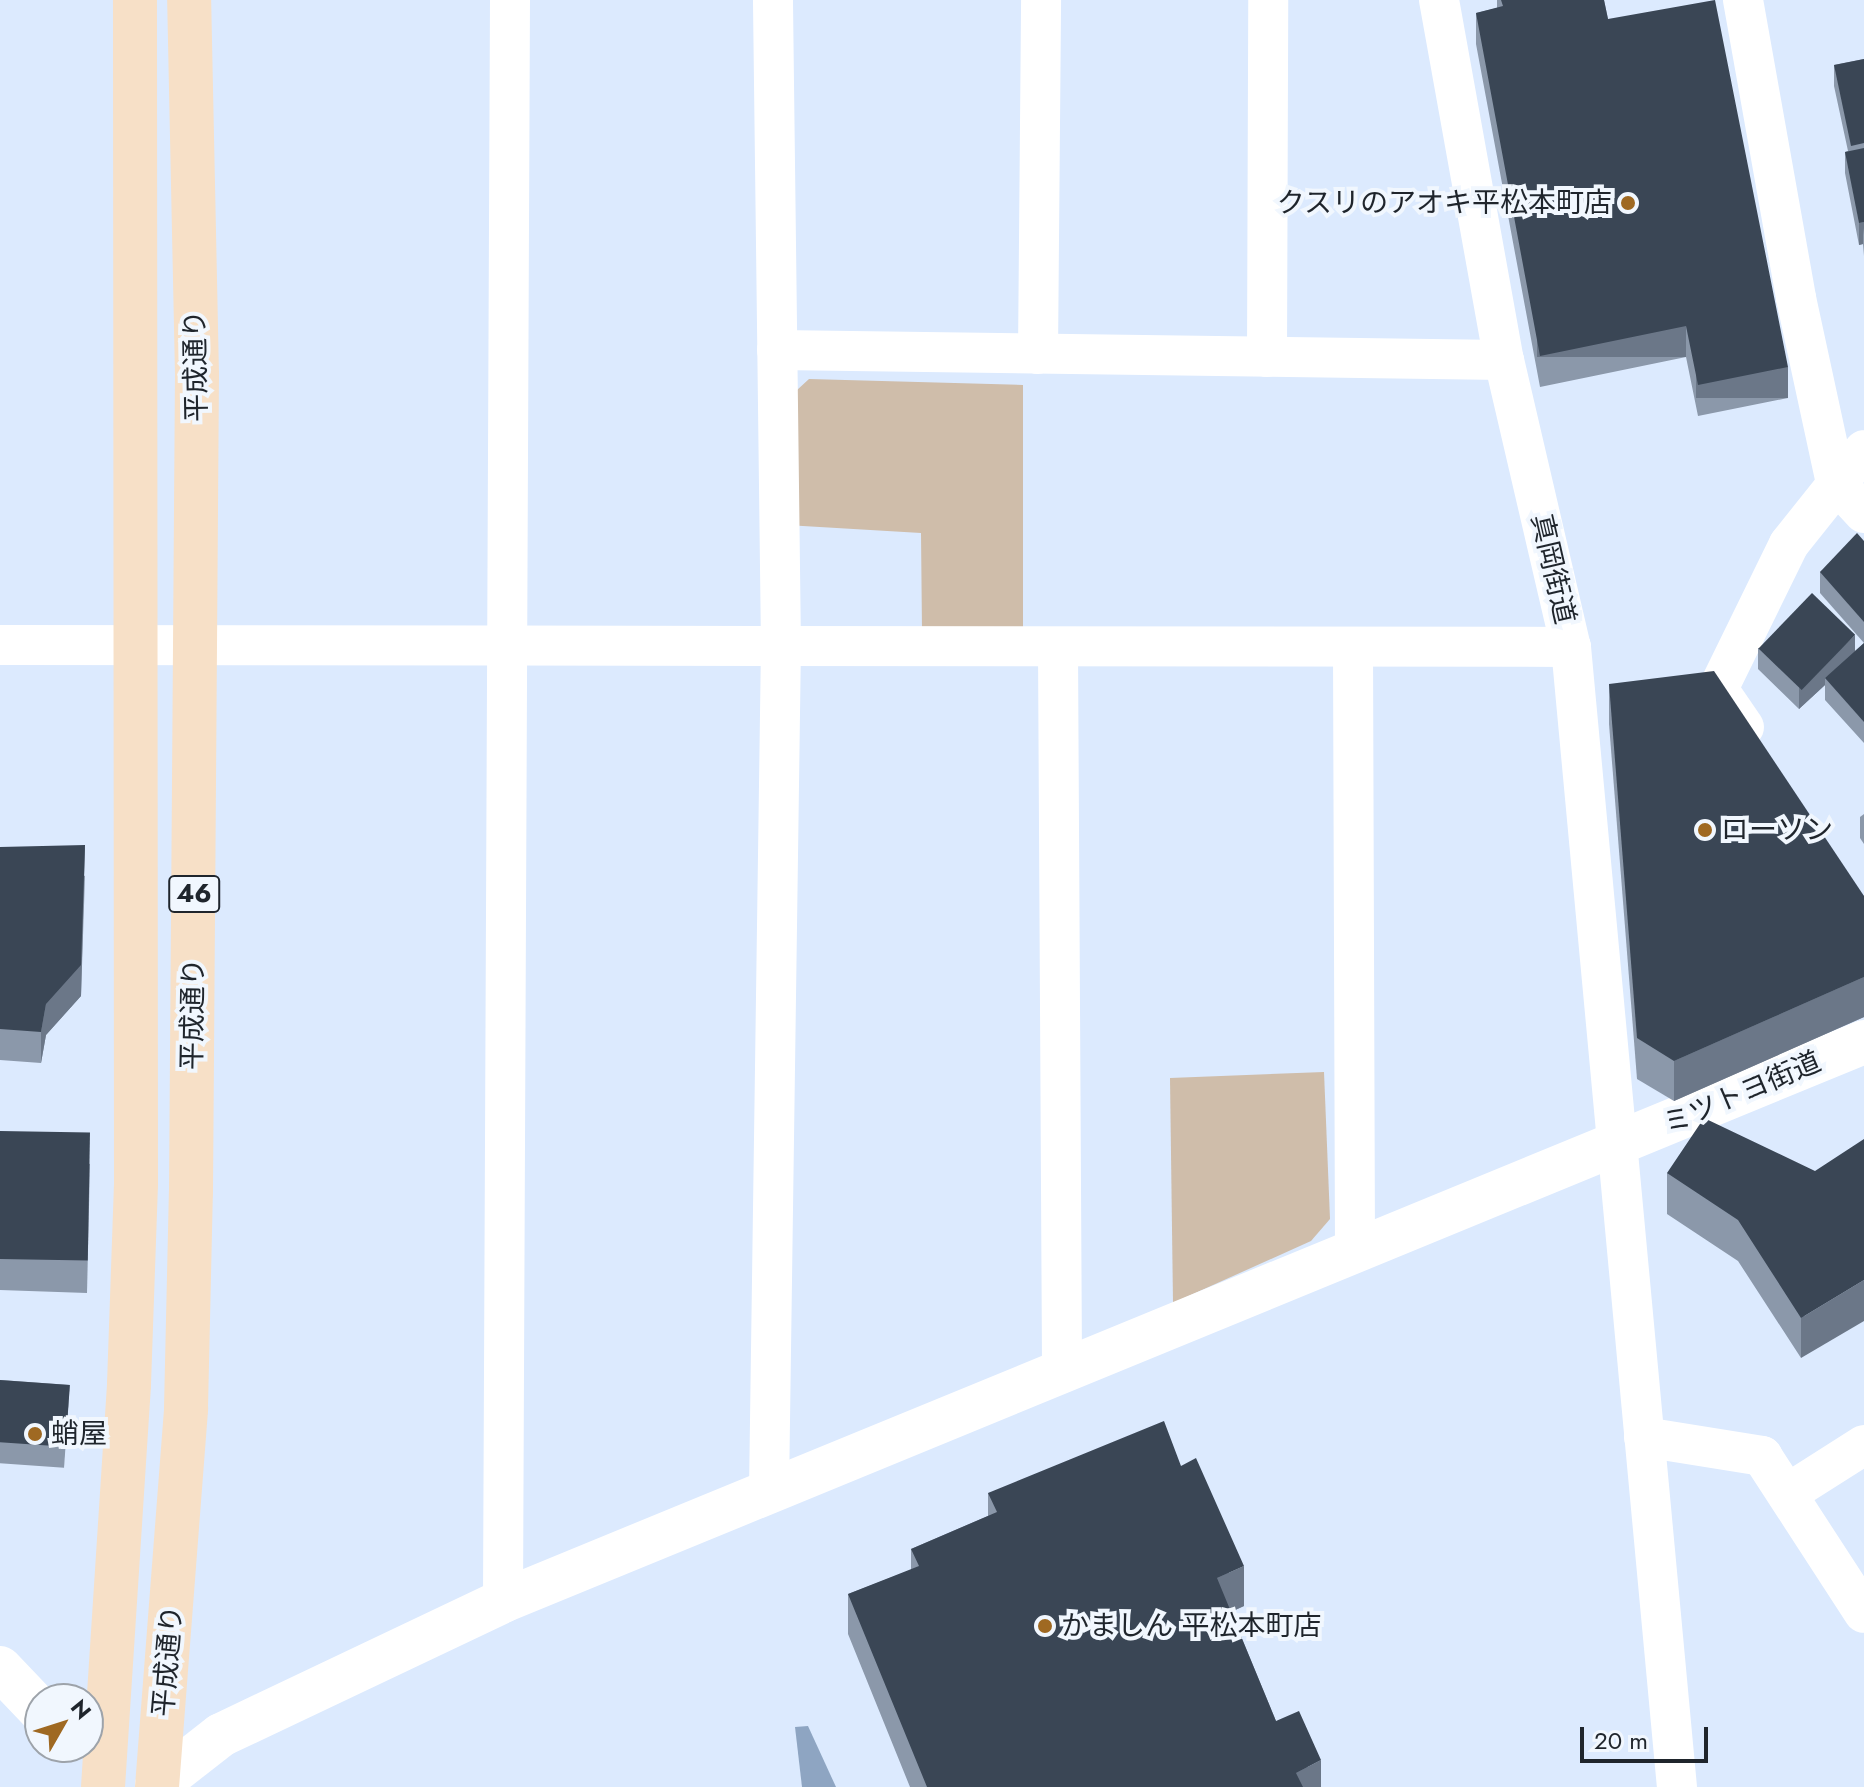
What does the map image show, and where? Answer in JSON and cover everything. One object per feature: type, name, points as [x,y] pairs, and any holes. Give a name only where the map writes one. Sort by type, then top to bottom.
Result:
[{"type":"main road","name":"平成通り","points":[[97,1766],[136,1184],[135,0]]},
{"type":"main road","name":"平成通り","points":[[158,1786],[186,1408],[197,643],[189,0]]},
{"type":"street","points":[[503,1601],[510,0]]},
{"type":"street","points":[[769,1492],[781,648],[773,0]]},
{"type":"street","points":[[1038,354],[1041,0]]},
{"type":"street","points":[[1267,357],[1268,0]]},
{"type":"street","name":"真岡街道","points":[[1439,0],[1504,360],[1571,647],[1677,1787]]},
{"type":"street","points":[[1743,0],[1796,298],[1836,483],[1864,513]]},
{"type":"street","points":[[777,350],[1504,360]]},
{"type":"street","points":[[1761,752],[1718,689],[1789,544],[1864,450]]},
{"type":"street","points":[[0,645],[197,643],[509,649],[1571,647]]},
{"type":"street","points":[[1353,647],[1355,1252]]},
{"type":"street","points":[[1058,648],[1062,1373]]},
{"type":"street","name":"ミツトヨ街道","points":[[158,1786],[221,1735],[503,1601],[1864,1042]]},
{"type":"street","points":[[1644,1437],[1762,1456],[1864,1613]]},
{"type":"street","points":[[1787,1494],[1864,1445]]},
{"type":"street","points":[[0,1668],[24,1693]]},
{"type":"street","points":[[97,1766],[158,1786]]},
{"type":"shaded area","points":[[809,379],[1023,385],[1023,627],[922,632],[921,533],[786,525],[784,402]]},
{"type":"shaded area","points":[[1324,1072],[1330,1219],[1311,1241],[1173,1303],[1170,1078]]},
{"type":"water","points":[[808,1726],[836,1787],[802,1787],[795,1727]]},
{"type":"building","name":"クスリのアオキ平松本町店","points":[[1501,0],[1604,0],[1608,19],[1715,0],[1788,367],[1698,385],[1686,326],[1540,356],[1476,13],[1503,6]]},
{"type":"building","points":[[1864,59],[1864,143],[1851,146],[1834,65]]},
{"type":"building","points":[[1864,148],[1864,222],[1859,223],[1845,152]]},
{"type":"building","points":[[1857,533],[1864,541],[1864,622],[1820,572]]},
{"type":"building","points":[[1812,593],[1855,635],[1802,690],[1759,648]]},
{"type":"building","points":[[1864,643],[1864,722],[1825,678]]},
{"type":"building","name":"ローソン","points":[[1714,671],[1864,896],[1864,977],[1674,1061],[1637,1038],[1609,684]]},
{"type":"building","points":[[85,845],[81,965],[46,1004],[41,1032],[0,1029],[0,847]]},
{"type":"building","points":[[1704,1118],[1815,1171],[1864,1139],[1864,1280],[1801,1318],[1738,1220],[1667,1173]]},
{"type":"building","points":[[0,1131],[90,1133],[88,1261],[0,1259]]},
{"type":"building","name":"蛸屋","points":[[0,1380],[70,1385],[66,1447],[0,1442]]},
{"type":"building","name":"かましん 平松本町店","points":[[1164,1421],[1181,1466],[1196,1458],[1244,1566],[1217,1578],[1276,1721],[1299,1711],[1321,1760],[1296,1773],[1303,1787],[927,1787],[848,1594],[919,1566],[911,1549],[997,1512],[988,1493]]},
{"type":"place","name":"クスリのアオキ平松本町店","points":[[1628,203]]},
{"type":"place","name":"ローソン","points":[[1705,830]]},
{"type":"place","name":"蛸屋","points":[[35,1434]]},
{"type":"place","name":"かましん 平松本町店","points":[[1045,1626]]}]
